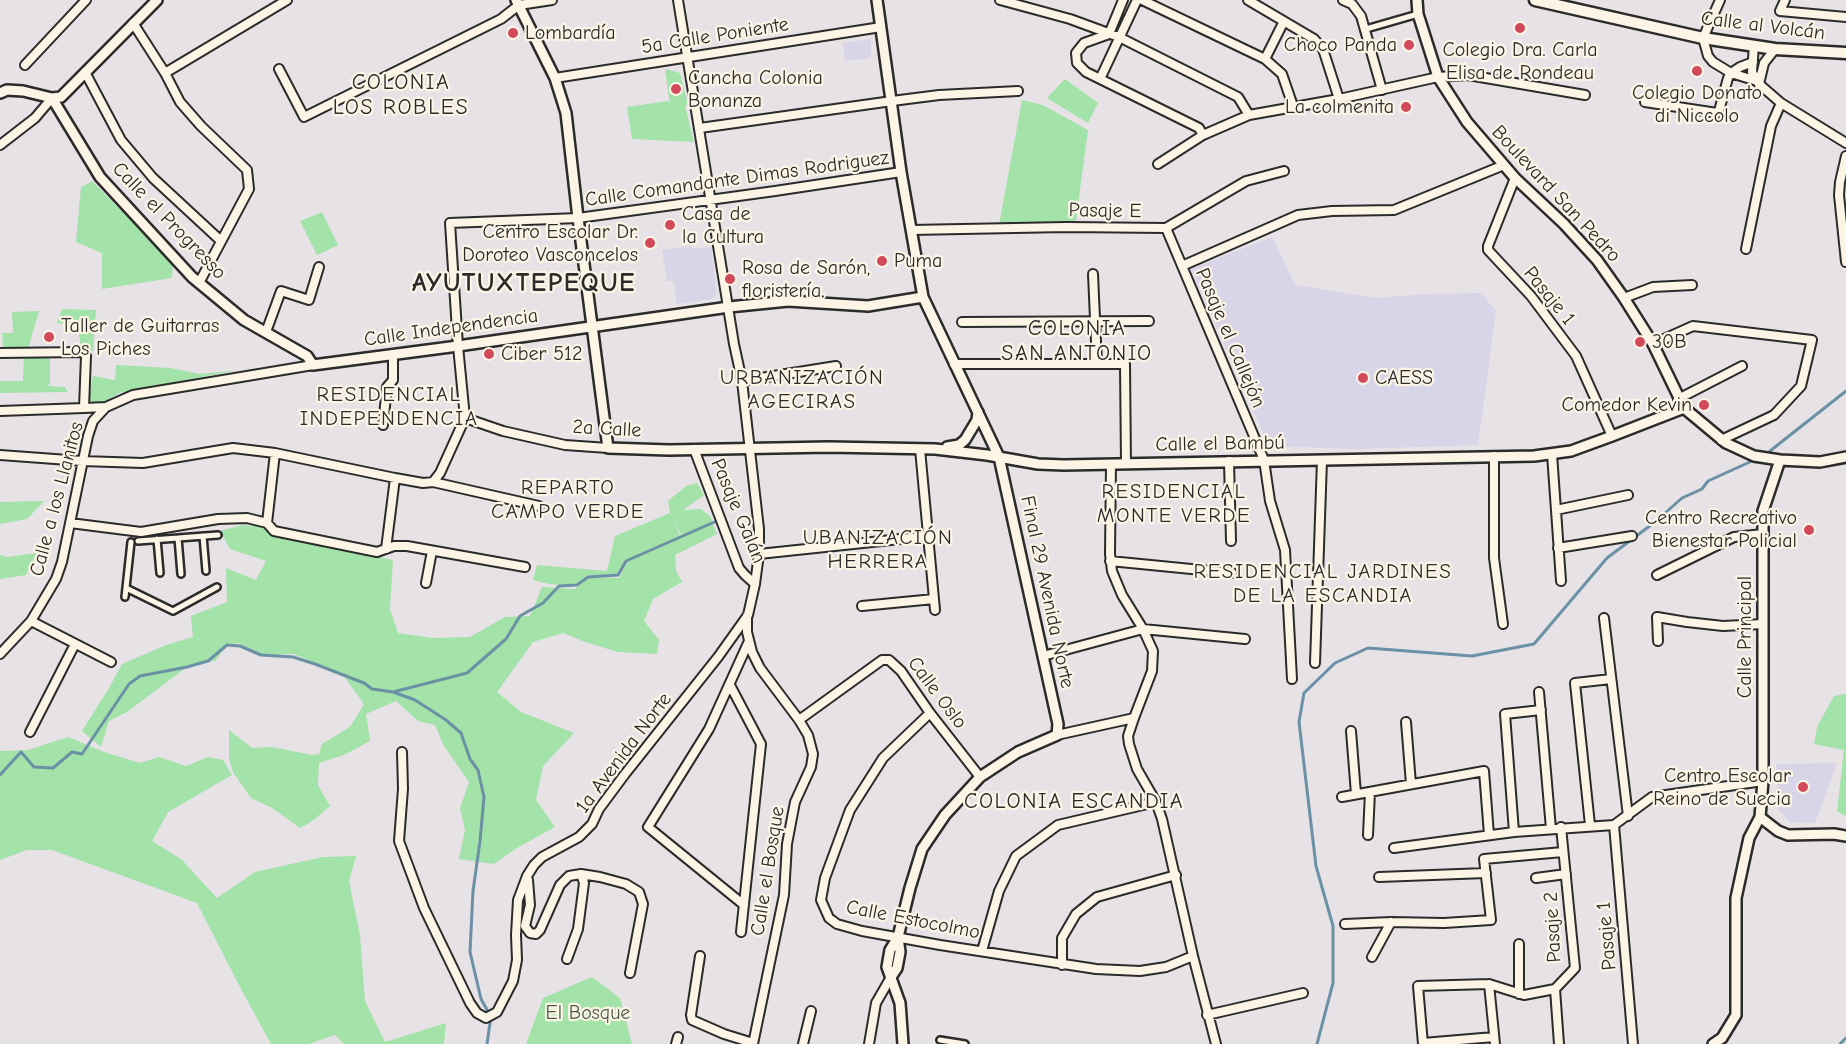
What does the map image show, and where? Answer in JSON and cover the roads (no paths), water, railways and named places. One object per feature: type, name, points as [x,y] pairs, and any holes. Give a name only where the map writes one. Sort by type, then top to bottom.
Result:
[{"type":"main road","name":"Calle al Volcán","points":[[1535,0],[1703,38],[1775,49],[1846,53]]},
{"type":"street","points":[[25,65],[86,0]]},
{"type":"street","points":[[2,91],[23,91],[52,98],[61,97],[157,0]]},
{"type":"street","points":[[165,73],[287,0]]},
{"type":"street","points":[[279,69],[304,117],[501,19],[518,2],[552,0]]},
{"type":"street","name":"1a Avenida Norte","points":[[402,752],[403,789],[399,841],[424,908],[466,994],[477,1013],[486,1018],[497,1012],[513,981],[517,960],[518,900],[527,876],[542,857],[579,837],[592,824],[599,809],[718,657],[747,615],[755,584],[759,554],[757,500],[742,381],[678,0]]},
{"type":"street","name":"Final 29 Avenida Norte","points":[[877,0],[901,172],[923,297],[999,457],[1058,724],[1057,735]]},
{"type":"street","points":[[1000,0],[1070,19],[1119,37],[1238,97],[1249,115]]},
{"type":"street","points":[[1123,0],[1109,34],[1084,43],[1077,52],[1077,63],[1086,72],[1199,128],[1203,135]]},
{"type":"street","points":[[1100,79],[1137,0]]},
{"type":"street","points":[[1142,0],[1265,59],[1281,74],[1293,106]]},
{"type":"street","points":[[1248,0],[1263,4],[1284,21],[1314,39],[1323,50],[1339,99]]},
{"type":"street","points":[[1343,0],[1352,4],[1361,15],[1382,90]]},
{"type":"street","name":"Boulevard San Pedro","points":[[1418,0],[1418,14],[1438,77],[1467,122],[1515,178],[1564,224],[1597,260],[1653,344],[1684,408],[1721,440],[1754,456],[1820,462],[1846,457]]},
{"type":"street","points":[[1719,0],[1703,38],[1708,56],[1713,62],[1731,73],[1758,82]]},
{"type":"street","points":[[1785,0],[1780,11],[1846,17]]},
{"type":"street","points":[[518,2],[555,78],[566,114],[608,448]]},
{"type":"street","points":[[1366,29],[1418,14]]},
{"type":"street","points":[[1265,59],[1284,21]]},
{"type":"street","points":[[133,23],[165,73],[180,102],[201,126],[247,170],[249,189],[199,283]]},
{"type":"street","name":"5a Calle Poniente","points":[[555,78],[881,27]]},
{"type":"street","points":[[1754,45],[1752,72],[1758,82],[1781,103],[1846,143]]},
{"type":"street","points":[[1758,82],[1764,63],[1775,49]]},
{"type":"street","points":[[1645,102],[1717,113],[1731,73],[1753,62]]},
{"type":"street","points":[[85,72],[121,140],[153,178],[221,241]]},
{"type":"street","points":[[1158,164],[1203,135],[1249,115],[1339,99],[1438,77],[1468,75],[1585,95]]},
{"type":"street","points":[[700,128],[939,95],[1018,91]]},
{"type":"street","points":[[0,145],[35,118],[52,98]]},
{"type":"street","name":"Calle el Progresso","points":[[52,98],[100,177],[199,283],[244,320],[307,356],[313,365]]},
{"type":"street","points":[[1746,249],[1771,126],[1781,103]]},
{"type":"street","points":[[1846,156],[1839,195],[1846,262]]},
{"type":"street","points":[[1182,266],[1298,215],[1332,211],[1394,210],[1504,165]]},
{"type":"street","name":"Pasaje E","points":[[911,230],[1166,228],[1246,182],[1284,171]]},
{"type":"street","name":"Calle Comandante Dimas Rodriguez","points":[[458,346],[450,223],[578,218],[901,172]]},
{"type":"street","name":"Pasaje 1","points":[[1515,178],[1488,250],[1531,296],[1576,356],[1612,436]]},
{"type":"street","name":"Pasaje el Callejón","points":[[1166,228],[1264,460],[1270,501],[1285,550],[1292,679]]},
{"type":"street","points":[[266,332],[281,291],[309,300],[319,267]]},
{"type":"street","points":[[1093,274],[1096,364]]},
{"type":"street","points":[[1624,298],[1653,287],[1692,285]]},
{"type":"street","name":"Calle Independencia","points":[[313,365],[729,307],[788,301],[868,306],[923,297]]},
{"type":"street","points":[[962,322],[1149,321]]},
{"type":"street","points":[[1653,344],[1694,326],[1812,340],[1801,386],[1774,415],[1721,440]]},
{"type":"street","points":[[433,482],[440,473],[465,418],[458,346]]},
{"type":"street","points":[[0,353],[83,352],[86,356],[84,408]]},
{"type":"street","points":[[383,425],[387,387],[393,380],[393,354]]},
{"type":"street","points":[[954,364],[1125,364],[1125,464]]},
{"type":"street","name":"Calle a los Llanitos","points":[[0,654],[31,621],[56,579],[62,562],[82,461],[93,421],[106,407],[133,395],[313,365]]},
{"type":"street","points":[[742,381],[836,366]]},
{"type":"street","points":[[1678,399],[1742,366]]},
{"type":"street","points":[[0,411],[106,407]]},
{"type":"street","name":"Calle el Bambú","points":[[750,447],[935,449],[1038,464],[1552,454],[1570,451],[1684,408]]},
{"type":"street","points":[[935,449],[959,445],[965,440],[977,420],[978,412]]},
{"type":"street","name":"2a Calle","points":[[465,418],[503,431],[566,445],[694,449],[750,447]]},
{"type":"street","points":[[0,455],[143,463],[233,448],[275,453],[423,483],[433,482],[539,506]]},
{"type":"street","name":"Pasaje Galán","points":[[694,449],[740,568],[755,584]]},
{"type":"street","points":[[920,449],[935,610]]},
{"type":"street","points":[[267,523],[275,453]]},
{"type":"street","points":[[1552,454],[1561,581]]},
{"type":"street","points":[[1494,456],[1494,558],[1503,624]]},
{"type":"street","points":[[1315,663],[1322,460]]},
{"type":"street","name":"Calle Principal","points":[[1725,1041],[1736,1015],[1736,898],[1749,838],[1760,817],[1763,781],[1763,511],[1780,460]]},
{"type":"street","points":[[1229,461],[1231,542]]},
{"type":"street","points":[[1112,464],[1110,561],[1122,595],[1143,629],[1153,651],[1153,667],[1128,736],[1129,744],[1137,769],[1156,802],[1162,819],[1193,957],[1216,1044]]},
{"type":"street","points":[[386,549],[395,478]]},
{"type":"street","points":[[1556,510],[1628,495]]},
{"type":"street","points":[[70,523],[141,532],[219,519],[247,518],[267,523],[274,531],[377,552],[394,546],[407,546],[525,567]]},
{"type":"street","points":[[1657,575],[1734,537],[1763,534]]},
{"type":"street","points":[[138,541],[218,535]]},
{"type":"street","points":[[203,536],[206,571]]},
{"type":"street","points":[[759,554],[929,536]]},
{"type":"street","points":[[1558,548],[1632,536]]},
{"type":"street","points":[[178,538],[181,574]]},
{"type":"street","points":[[157,539],[160,573]]},
{"type":"street","points":[[125,597],[131,542]]},
{"type":"street","points":[[426,583],[432,551]]},
{"type":"street","points":[[1110,561],[1232,573]]},
{"type":"street","points":[[126,588],[173,611],[217,587]]},
{"type":"street","points":[[862,606],[934,599]]},
{"type":"street","name":"Calle el Bosque","points":[[747,615],[749,641],[760,668],[808,735],[813,760],[795,802],[787,844],[784,895],[753,1044]]},
{"type":"street","points":[[1658,640],[1658,617],[1723,626],[1763,624]]},
{"type":"street","points":[[1604,618],[1628,816]]},
{"type":"street","points":[[31,621],[111,662]]},
{"type":"street","points":[[1043,656],[1143,629],[1245,639]]},
{"type":"street","points":[[744,905],[648,827],[709,729],[749,641]]},
{"type":"street","points":[[30,732],[75,644]]},
{"type":"street","name":"Calle Oslo","points":[[799,720],[882,660],[889,660],[901,670],[930,713],[980,777]]},
{"type":"street","points":[[1590,825],[1575,682],[1611,679]]},
{"type":"street","points":[[730,685],[761,744],[741,932]]},
{"type":"street","points":[[1539,692],[1551,829]]},
{"type":"street","points":[[1514,831],[1505,714],[1541,710]]},
{"type":"street","name":"Calle Estocolmo","points":[[930,713],[883,758],[850,810],[829,865],[821,900],[829,918],[837,924],[862,931],[1096,969],[1140,971],[1166,967],[1193,957]]},
{"type":"street","points":[[903,1044],[900,1003],[887,967],[890,950],[898,937],[922,849],[945,815],[980,777],[1018,752],[1057,735],[1134,718]]},
{"type":"street","points":[[1406,722],[1411,784]]},
{"type":"street","points":[[1351,731],[1356,794]]},
{"type":"street","points":[[1342,797],[1484,771],[1489,835]]},
{"type":"street","points":[[1394,848],[1514,831],[1614,825],[1652,797],[1763,781]]},
{"type":"street","points":[[1368,835],[1370,792]]},
{"type":"street","points":[[982,951],[999,891],[1016,856],[1058,825],[1156,802]]},
{"type":"street","points":[[1760,817],[1778,831],[1788,835],[1846,836]]},
{"type":"street","name":"Pasaje 1","points":[[1614,825],[1633,1044]]},
{"type":"street","name":"Pasaje 2","points":[[1559,1044],[1555,989],[1575,968],[1561,827]]},
{"type":"street","points":[[1345,924],[1491,920],[1484,859],[1563,852]]},
{"type":"street","points":[[1379,877],[1486,873]]},
{"type":"street","points":[[527,876],[530,905],[525,926],[530,933],[536,934],[540,930],[560,885],[569,876],[581,874],[600,877],[626,884],[639,892],[643,904],[630,973]]},
{"type":"street","points":[[567,959],[578,929],[584,883],[581,874]]},
{"type":"street","name":"Pasaje 2","points":[[1536,878],[1566,874]]},
{"type":"street","points":[[1062,965],[1062,938],[1076,914],[1096,897],[1176,875]]},
{"type":"street","points":[[1372,957],[1390,922]]},
{"type":"street","points":[[1519,944],[1519,994]]},
{"type":"street","points":[[700,956],[692,1020],[753,1044]]},
{"type":"street","points":[[868,1044],[876,1003],[891,976]]},
{"type":"street","points":[[1489,984],[1495,1040],[1423,1044],[1418,986],[1489,984],[1524,995],[1555,989]]},
{"type":"street","points":[[1208,1015],[1303,993]]},
{"type":"street","points":[[803,1044],[811,1011]]},
{"type":"street","points":[[940,1040],[965,1044]]},
{"type":"street","points":[[1713,1044],[1725,1041]]},
{"type":"waterway","points":[[1770,451],[1846,391]]},
{"type":"waterway","points":[[1317,1044],[1333,983],[1333,926],[1316,866],[1299,722],[1304,693],[1335,663],[1368,648],[1472,656],[1534,644],[1607,558],[1655,522],[1682,498],[1702,489],[1708,481],[1752,461]]},
{"type":"waterway","points":[[393,692],[467,673],[506,639],[520,616],[543,603],[559,586],[577,585],[588,577],[618,575],[626,561],[719,520]]},
{"type":"waterway","points":[[0,775],[21,752],[34,767],[53,768],[72,752],[82,754],[129,684],[140,676],[208,661],[227,645],[240,646],[261,655],[293,657],[364,683],[372,689],[393,692],[415,700],[446,720],[461,733],[470,759],[478,770],[484,797],[473,891],[470,952],[481,999],[490,1015],[487,1044]]},
{"type":"waterway","points":[[1840,1044],[1846,1038]]},
{"type":"place","name":"Colegio Dra. Carla Elisa de Rondeau","points":[[1520,28]]},
{"type":"place","name":"Lombardía","points":[[513,33]]},
{"type":"place","name":"Choco Panda","points":[[1409,45]]},
{"type":"place","name":"Colegio Donato di Niccolo","points":[[1697,71]]},
{"type":"place","name":"Cancha Colonia Bonanza","points":[[676,89]]},
{"type":"place","name":"La colmenita","points":[[1406,107]]},
{"type":"place","name":"Casa de la Cultura","points":[[670,225]]},
{"type":"place","name":"Centro Escolar Dr. Doroteo Vasconcelos","points":[[650,243]]},
{"type":"place","name":"Puma","points":[[882,261]]},
{"type":"place","name":"Rosa de Sarón, floristería.","points":[[730,279]]},
{"type":"place","name":"Taller de Guitarras Los Piches","points":[[49,337]]},
{"type":"place","name":"30B","points":[[1640,342]]},
{"type":"place","name":"Ciber 512","points":[[489,354]]},
{"type":"place","name":"CAESS","points":[[1363,378]]},
{"type":"place","name":"Comedor Kevin","points":[[1704,405]]},
{"type":"place","name":"Centro Recreativo Bienestar Policial","points":[[1809,530]]},
{"type":"place","name":"Centro Escolar Reino de Suecia","points":[[1803,787]]},
{"type":"district","name":"COLONIA LOS ROBLES","points":[[401,96]]},
{"type":"district","name":"AYUTUXTEPEQUE","points":[[524,284]]},
{"type":"district","name":"COLONIA SAN ANTONIO","points":[[1077,342]]},
{"type":"district","name":"URBANIZACIÓN AGECIRAS","points":[[802,390]]},
{"type":"district","name":"RESIDENCIAL INDEPENDENCIA","points":[[389,407]]},
{"type":"district","name":"REPARTO CAMPO VERDE","points":[[568,500]]},
{"type":"district","name":"RESIDENCIAL MONTE VERDE","points":[[1174,504]]},
{"type":"district","name":"UBANIZACIÓN HERRERA","points":[[878,550]]},
{"type":"district","name":"RESIDENCIAL JARDINES DE LA ESCANDIA","points":[[1323,584]]},
{"type":"district","name":"COLONIA ESCANDIA","points":[[1074,802]]},
{"type":"park label","name":"El Bosque","points":[[588,1013]]}]
